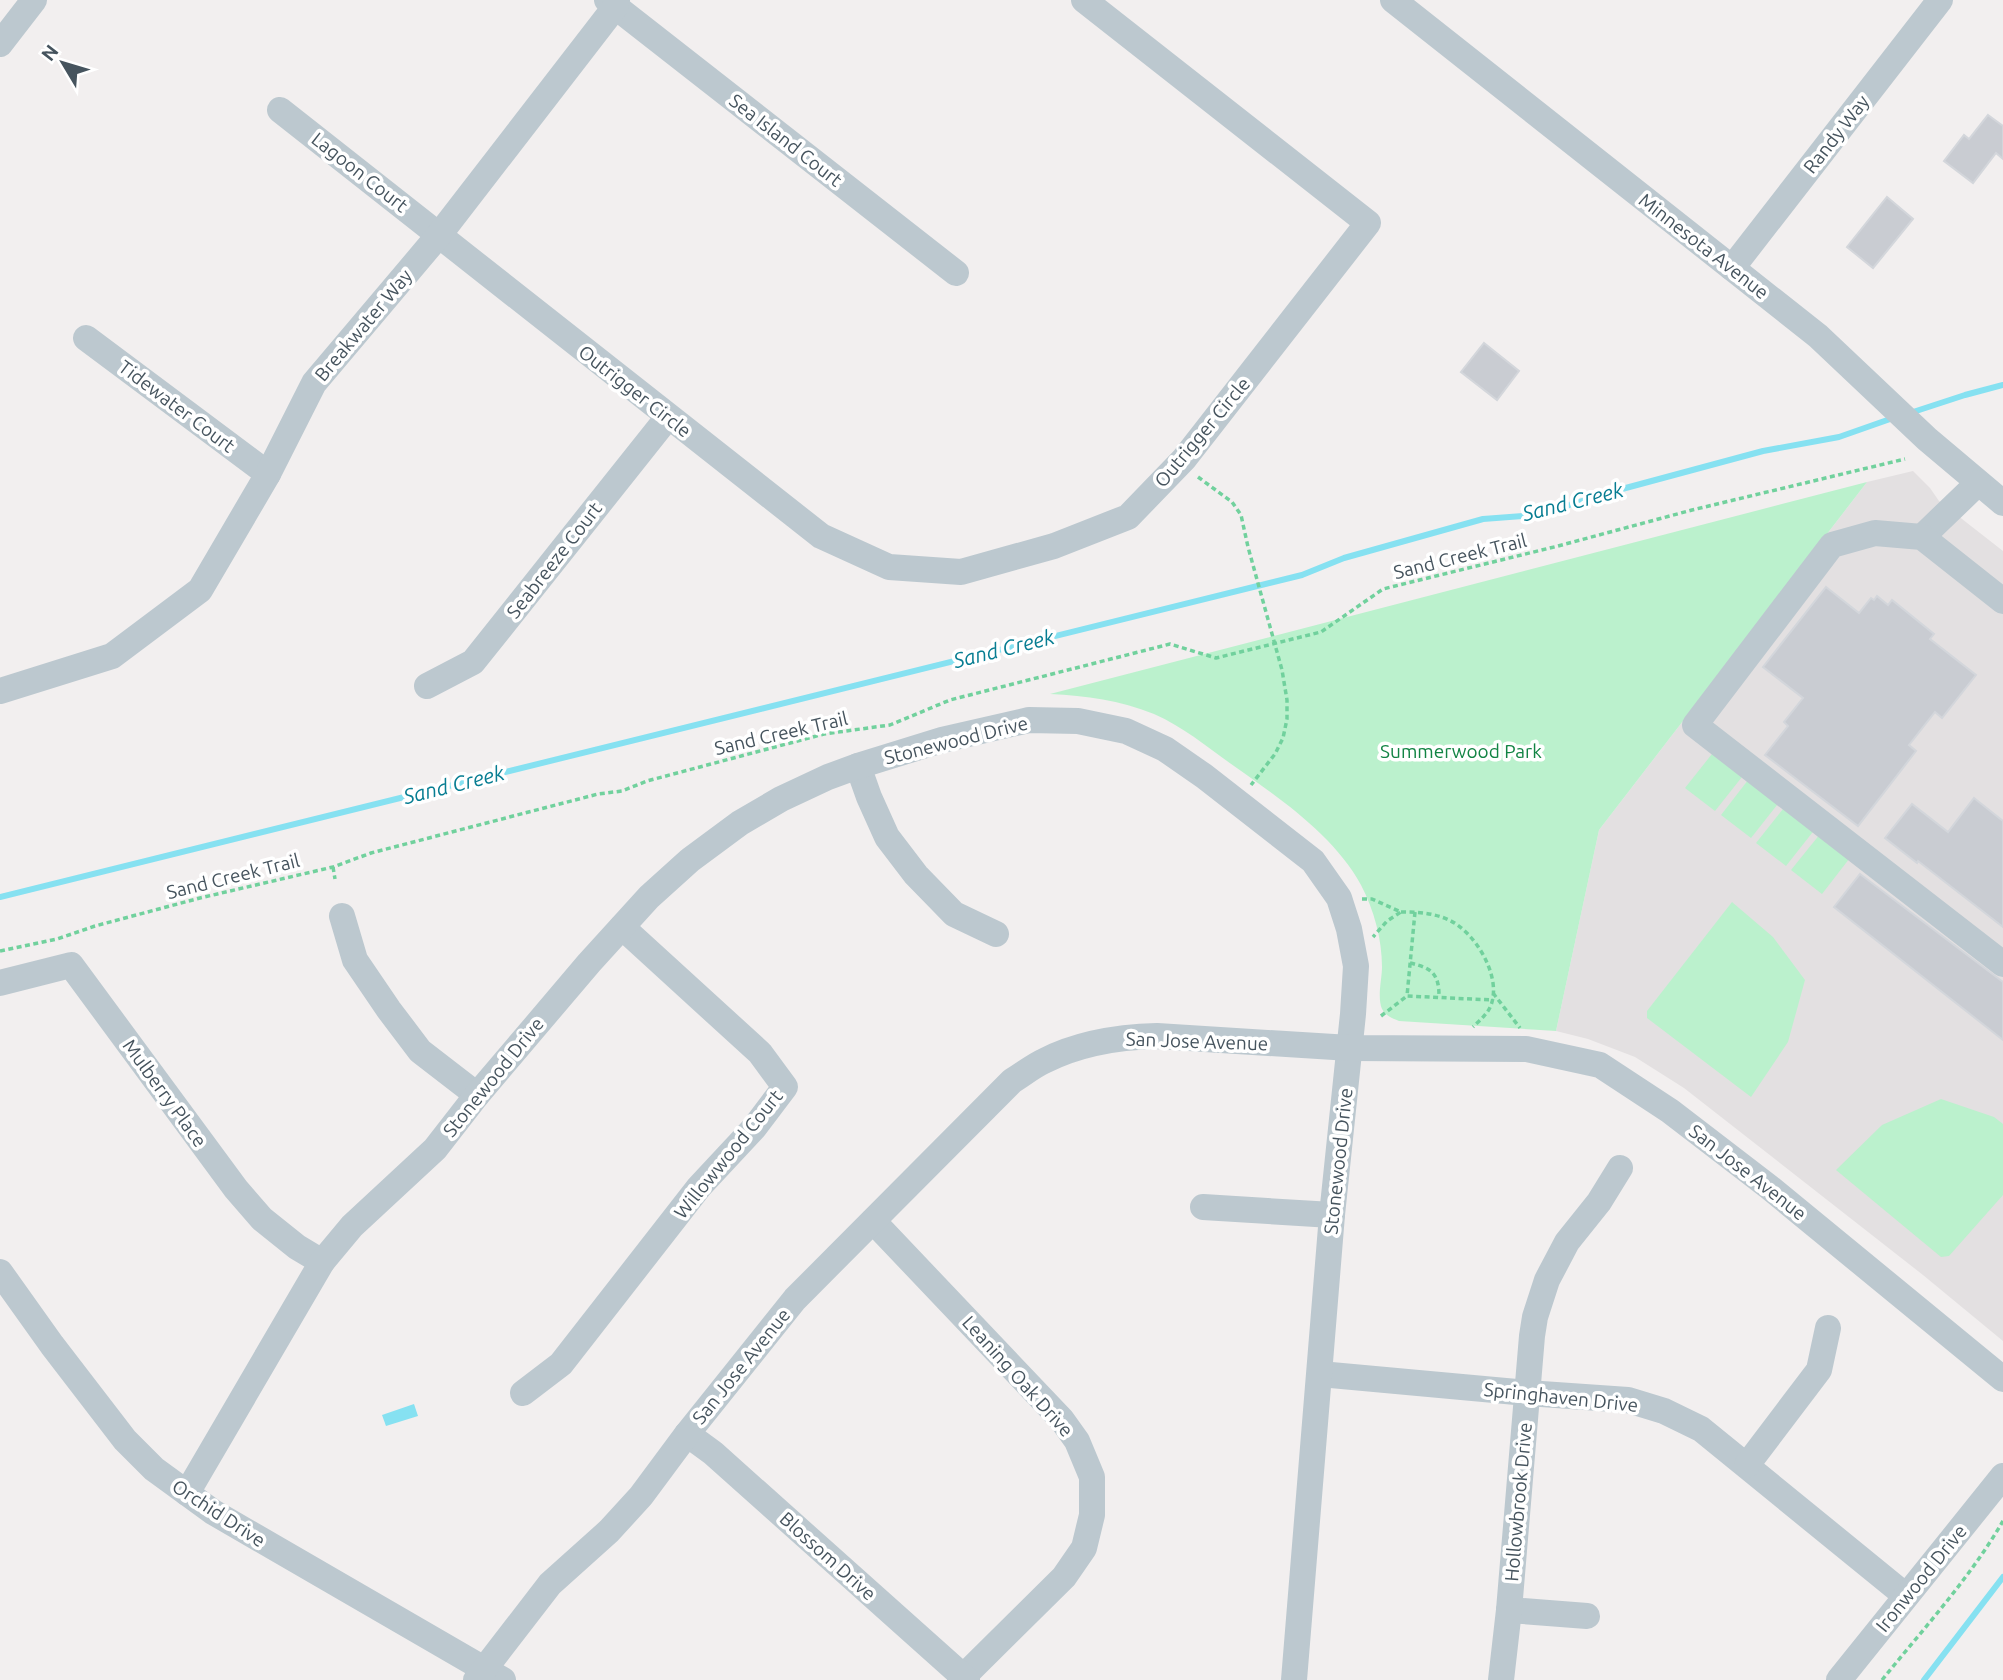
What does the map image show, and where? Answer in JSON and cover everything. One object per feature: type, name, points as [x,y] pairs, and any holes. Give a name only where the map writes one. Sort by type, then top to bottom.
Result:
[{"type":"street","points":[[1,40],[34,0]]},
{"type":"street","name":"Outrigger Circle","points":[[439,235],[821,536],[890,567],[961,572],[1054,547],[1128,517],[1179,464],[1368,223],[1084,0]]},
{"type":"street","name":"Minnesota Avenue","points":[[1393,0],[1818,336],[1927,439],[2003,503]]},
{"type":"street","name":"Randy Way","points":[[1732,268],[1940,0]]},
{"type":"street","name":"Breakwater Way","points":[[0,691],[111,656],[200,590],[268,474],[314,383],[439,235],[613,2]]},
{"type":"street","name":"Sea Island Court","points":[[613,2],[956,273]]},
{"type":"street","name":"Lagoon Court","points":[[280,110],[439,235]]},
{"type":"street","name":"Tidewater Court","points":[[86,338],[268,474]]},
{"type":"street","name":"Seabreeze Court","points":[[427,686],[474,662],[668,416]]},
{"type":"street","points":[[1922,537],[1978,484]]},
{"type":"street","points":[[2003,601],[1922,537],[1870,523],[1832,545],[1695,725],[2003,964]]},
{"type":"street","name":"Stonewood Drive","points":[[187,1493],[322,1262],[352,1226],[435,1149],[589,963],[649,897],[690,860],[740,823],[781,799],[858,766],[942,740],[1029,720],[1078,721],[1126,731],[1165,749],[1204,776],[1313,861],[1339,898],[1349,929],[1356,966],[1350,1048],[1332,1214],[1294,1680]]},
{"type":"street","points":[[858,766],[887,836],[916,876],[954,914],[996,934]]},
{"type":"street","points":[[342,915],[355,960],[389,1010],[420,1051],[477,1095]]},
{"type":"street","name":"Willowwood Court","points":[[523,1393],[561,1364],[699,1187],[754,1128],[785,1087],[760,1053],[622,927]]},
{"type":"street","name":"Mulberry Place","points":[[0,983],[71,965],[236,1189],[262,1219],[297,1247],[322,1262]]},
{"type":"street","name":"San Jose Avenue","points":[[488,1676],[550,1584],[609,1531],[640,1496],[795,1299],[1012,1082],[1044,1061],[1084,1045],[1127,1037],[1157,1036],[1350,1048],[1526,1049],[1600,1065],[1671,1111],[2003,1379]]},
{"type":"street","name":"Hollowbrook Drive","points":[[1502,1680],[1535,1317],[1547,1280],[1567,1242],[1599,1202],[1620,1168]]},
{"type":"street","points":[[1203,1207],[1332,1214]]},
{"type":"street","name":"Leaning Oak Drive","points":[[873,1222],[1062,1420],[1077,1441],[1092,1477],[1092,1515],[1083,1548],[1065,1577],[963,1679]]},
{"type":"street","name":"Orchid Drive","points":[[0,1272],[125,1440],[154,1469],[213,1512],[488,1676]]},
{"type":"street","points":[[1747,1465],[1819,1370],[1828,1328]]},
{"type":"street","name":"Springhaven Drive","points":[[1320,1374],[1628,1400],[1664,1411],[1701,1429],[1906,1596]]},
{"type":"street","name":"Blossom Drive","points":[[687,1434],[713,1453],[963,1679]]},
{"type":"street","name":"Ironwood Drive","points":[[1839,1680],[2003,1476]]},
{"type":"street","name":"Hollowbrook Drive","points":[[1509,1610],[1587,1616]]},
{"type":"path","name":"Sand Creek Trail","points":[[0,951],[57,939],[94,926],[200,898],[333,867],[371,853],[598,794],[622,791],[647,781],[824,734],[890,726],[950,700],[1170,644],[1216,658],[1321,632],[1383,589],[1905,459]]},
{"type":"path","points":[[1179,464],[1232,502],[1241,515],[1282,670],[1287,700],[1283,738],[1275,754],[1251,785]]},
{"type":"path","points":[[333,867],[335,879]]},
{"type":"path","points":[[1360,899],[1372,899],[1401,912],[1436,915],[1452,921],[1464,930],[1483,955],[1490,972],[1493,993],[1488,1013],[1470,1030]]},
{"type":"path","points":[[1373,937],[1387,921],[1401,912]]},
{"type":"path","points":[[1407,996],[1415,912]]},
{"type":"path","points":[[1410,963],[1423,966],[1433,973],[1439,984],[1439,997]]},
{"type":"path","points":[[1493,993],[1522,1033]]},
{"type":"path","points":[[1381,1016],[1407,996],[1493,1000]]},
{"type":"path","points":[[1882,1680],[1990,1544],[2003,1521]]},
{"type":"shaded area","points":[[1913,471],[1939,501],[2003,551],[2003,1341],[1684,1088],[1635,1057],[1588,1039],[1556,1031],[1599,830],[1867,482]]},
{"type":"green space","name":"Summerwood Park","points":[[1867,482],[1599,830],[1556,1031],[1399,1021],[1389,1016],[1381,1004],[1381,946],[1370,904],[1350,867],[1321,834],[1269,791],[1165,719],[1115,702],[1050,694]]},
{"type":"green space","points":[[1727,735],[1757,758],[1715,811],[1685,788]]},
{"type":"green space","points":[[1762,762],[1792,786],[1751,838],[1721,815]]},
{"type":"green space","points":[[1798,790],[1827,814],[1786,866],[1756,843]]},
{"type":"green space","points":[[1833,818],[1863,841],[1822,894],[1791,870]]},
{"type":"green space","points":[[1732,902],[1773,937],[1805,980],[1788,1042],[1751,1097],[1647,1018],[1647,1011]]},
{"type":"green space","points":[[1941,1099],[1994,1117],[2003,1124],[2003,1195],[1949,1256],[1941,1257],[1836,1170],[1882,1125]]},
{"type":"water","points":[[414,1404],[418,1416],[386,1426],[382,1415]]},
{"type":"building","points":[[1988,115],[2003,126],[2003,159],[1996,153],[1973,183],[1944,161],[1964,135],[1969,139]]},
{"type":"building","points":[[1887,197],[1913,219],[1873,268],[1847,247]]},
{"type":"building","points":[[1484,343],[1519,371],[1497,400],[1461,372]]},
{"type":"building","points":[[1826,587],[1859,613],[1871,598],[1874,600],[1877,596],[1888,605],[1892,600],[1934,634],[1930,639],[1976,675],[1942,718],[1935,712],[1909,745],[1916,751],[1858,826],[1765,755],[1788,726],[1784,722],[1803,698],[1763,667]]},
{"type":"building","points":[[1974,798],[2003,821],[2003,927],[1885,838],[1912,804],[1948,832]]},
{"type":"building","points":[[1860,874],[2003,982],[2003,1040],[1834,907]]},
{"type":"waterway","name":"Sand Creek","points":[[1910,413],[2003,385]]},
{"type":"waterway","name":"Sand Creek","points":[[0,897],[1302,575],[1344,558],[1483,519],[1536,515],[1763,451],[1839,437],[1893,418]]},
{"type":"waterway","points":[[1924,1680],[2003,1577]]}]
